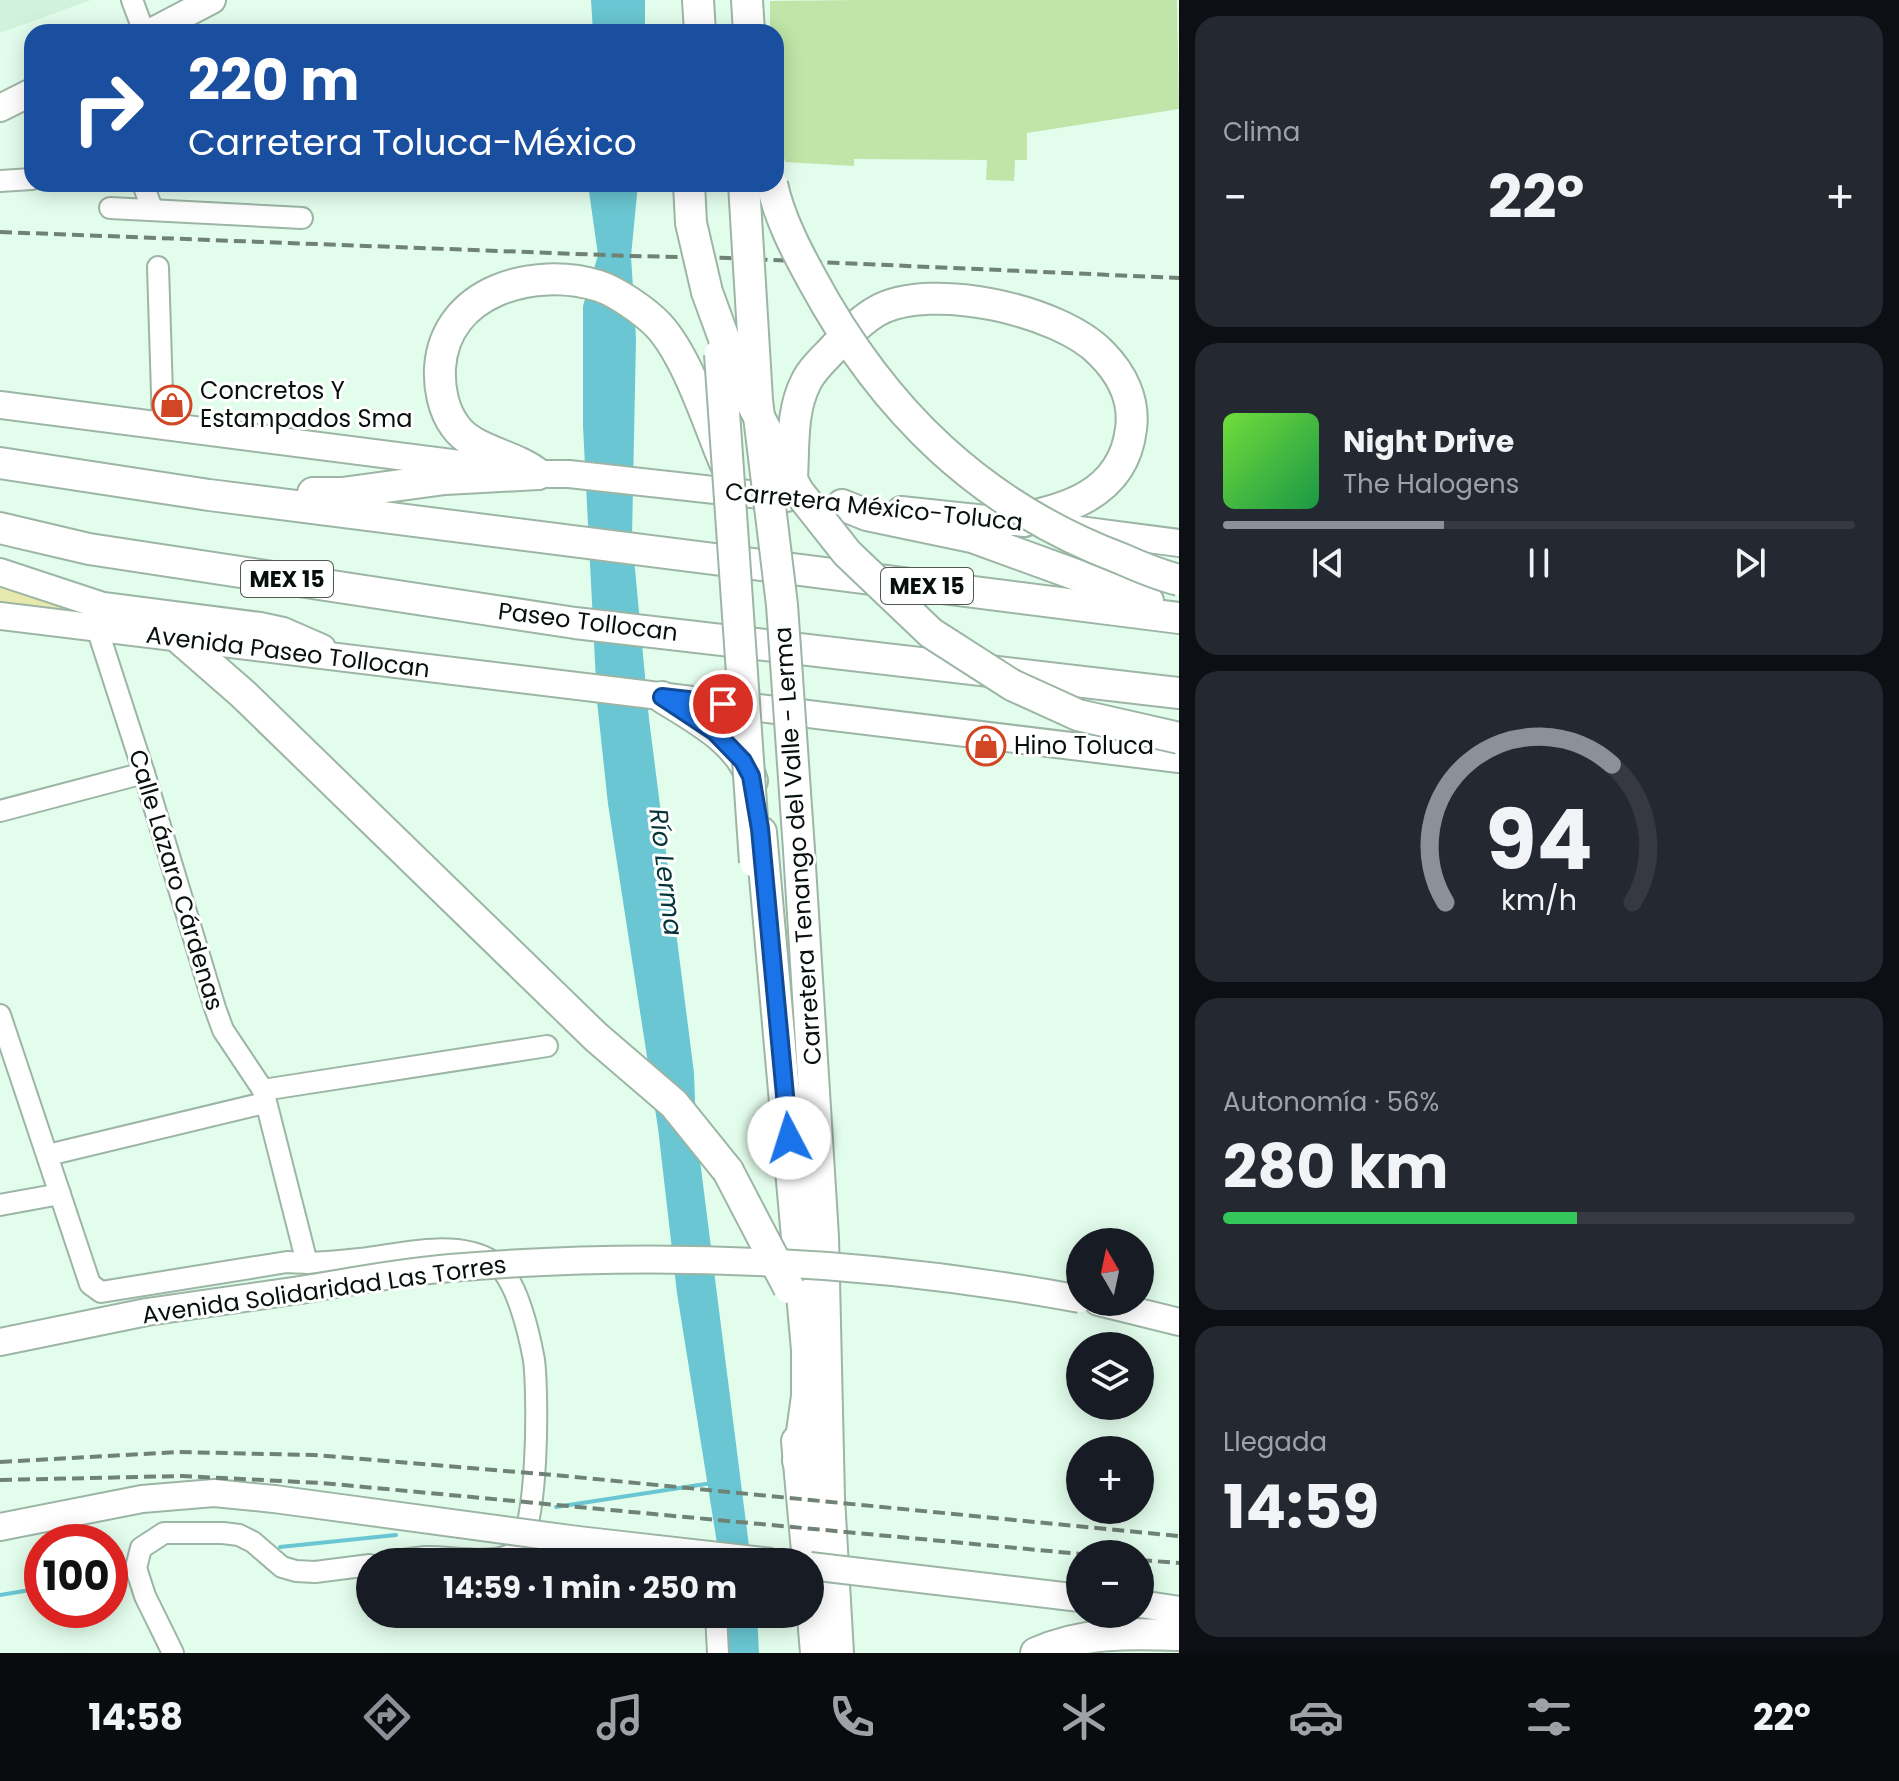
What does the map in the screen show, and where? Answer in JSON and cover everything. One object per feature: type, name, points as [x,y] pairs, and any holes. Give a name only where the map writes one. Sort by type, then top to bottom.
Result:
[{"type":"highway","points":[[678,0],[679,24]]},
{"type":"highway","points":[[698,0],[700,24]]},
{"type":"highway","points":[[734,0],[736,24]]},
{"type":"highway","points":[[747,0],[748,24]]},
{"type":"highway","points":[[689,192],[691,223],[707,292],[738,377],[798,491],[847,553],[931,633],[1012,685],[1078,715],[1179,738]]},
{"type":"highway","points":[[710,192],[755,862],[789,1288],[798,1461],[807,1548]]},
{"type":"highway","name":"Carretera Tenango del Valle - Lerma","points":[[744,192],[757,400],[782,605],[799,850],[823,1237],[829,1498],[838,1653]]},
{"type":"highway","points":[[775,192],[796,250],[839,330],[880,387],[946,456],[1016,507],[1082,544],[1179,580]]},
{"type":"highway","points":[[538,474],[523,463],[472,442],[455,427],[441,388],[441,361],[448,334],[465,309],[500,289],[537,279],[582,282],[602,287],[620,296],[659,325],[675,348],[727,466]]},
{"type":"highway","points":[[782,605],[793,585],[791,499],[795,415],[800,397],[807,380],[835,347],[855,327],[878,311],[925,299],[965,300],[1012,308],[1070,333],[1099,351],[1118,373],[1128,390],[1133,416],[1124,462],[1112,479],[1058,510],[1005,521]]},
{"type":"highway","name":"MEX 15","points":[[0,463],[209,495],[1179,616]]},
{"type":"highway","points":[[209,495],[342,493],[445,479],[538,474]]},
{"type":"highway","points":[[842,505],[867,515],[972,537],[1139,597],[1179,616]]},
{"type":"highway","name":"Paseo Tollocan","points":[[0,528],[89,549],[575,623],[1179,693]]},
{"type":"highway","points":[[180,639],[243,694],[596,1037],[674,1104],[728,1171],[789,1288]]},
{"type":"highway","points":[[658,696],[715,732],[743,761],[751,776],[758,810],[806,1324],[807,1396],[798,1461]]},
{"type":"highway","points":[[814,1628],[816,1653]]},
{"type":"highway","points":[[1036,1653],[1065,1642],[1104,1634],[1179,1635]]},
{"type":"main road","points":[[166,24],[212,0]]},
{"type":"main road","points":[[0,108],[24,96]]},
{"type":"main road","points":[[0,405],[538,474]]},
{"type":"main road","name":"Carretera México-Toluca","points":[[538,474],[569,474],[1179,543]]},
{"type":"main road","points":[[0,572],[103,606],[283,631],[311,642],[340,659]]},
{"type":"main road","name":"Avenida Paseo Tollocan","points":[[0,616],[1179,759]]},
{"type":"main road","name":"Avenida Solidaridad Las Torres","points":[[0,1342],[147,1312],[449,1268],[634,1259],[751,1260],[896,1271],[989,1282],[1066,1296]]},
{"type":"main road","points":[[1154,1316],[1179,1322]]},
{"type":"main road","points":[[0,1527],[142,1499],[214,1493],[649,1548]]},
{"type":"main road","points":[[824,1566],[1066,1596]]},
{"type":"main road","points":[[1154,1606],[1179,1610]]},
{"type":"street","points":[[132,0],[141,24]]},
{"type":"street","points":[[0,181],[24,180]]},
{"type":"street","points":[[146,192],[152,209]]},
{"type":"street","points":[[110,208],[302,218]]},
{"type":"street","points":[[158,267],[163,425]]},
{"type":"street","name":"Calle Lázaro Cárdenas","points":[[97,628],[215,1008],[223,1030],[263,1097],[307,1263]]},
{"type":"street","points":[[0,811],[144,773]]},
{"type":"street","points":[[0,1015],[5,1047],[48,1155],[90,1284],[101,1292],[287,1262],[307,1263],[412,1251],[458,1251],[493,1261],[503,1271],[515,1290],[534,1360],[536,1438],[528,1527],[518,1548]]},
{"type":"street","points":[[48,1155],[263,1097],[547,1046]]},
{"type":"street","points":[[0,1205],[60,1194]]},
{"type":"street","points":[[173,1653],[145,1596],[136,1568],[141,1548],[164,1533],[239,1535],[253,1542],[282,1567],[296,1571],[356,1567]]},
{"type":"street","points":[[717,1628],[718,1653]]},
{"type":"shaded area","points":[[0,0],[91,0],[24,24],[0,33]]},
{"type":"green space","points":[[0,582],[53,599],[93,617],[0,607]]},
{"type":"water","points":[[591,0],[645,0],[645,24],[592,24]]},
{"type":"water","name":"Río Lerma","points":[[589,192],[637,192],[631,256],[636,338],[632,537],[649,719],[694,1073],[696,1129],[749,1548],[718,1548],[677,1293],[658,1128],[608,804],[597,701],[583,426],[583,306],[598,255]]},
{"type":"water","points":[[725,1628],[758,1628],[759,1653],[726,1653]]},
{"type":"building","points":[[1177,0],[1179,109],[1027,133],[1027,160],[1015,160],[1014,181],[986,180],[987,160],[854,159],[854,166],[785,162],[784,24],[770,24],[770,1]]},
{"type":"waterway","points":[[556,1507],[712,1483]]},
{"type":"waterway","points":[[280,1547],[396,1535]]},
{"type":"waterway","points":[[0,1595],[24,1591]]},
{"type":"railway","points":[[0,232],[728,258],[1179,278]]},
{"type":"railway","points":[[0,1462],[178,1452],[314,1455],[565,1476],[1179,1536]]},
{"type":"railway","points":[[0,1480],[182,1476],[322,1483],[1066,1553]]},
{"type":"railway","points":[[1154,1561],[1179,1563]]},
{"type":"place","name":"Concretos Y Estampados Sma","points":[[172,405]]},
{"type":"place","name":"Hino Toluca","points":[[986,746]]},
{"type":"route","points":[[723,704],[662,697],[715,732],[743,761],[751,776],[760,829],[789,1138]]}]
